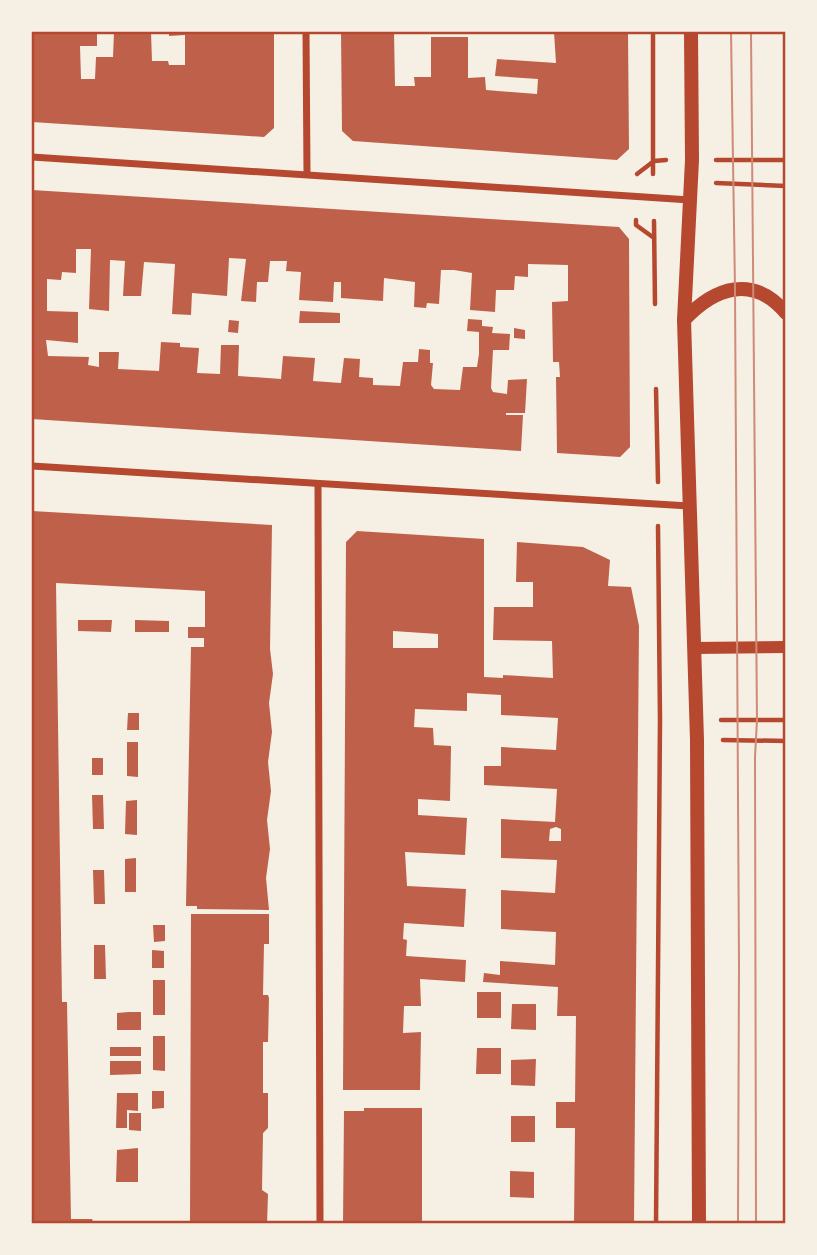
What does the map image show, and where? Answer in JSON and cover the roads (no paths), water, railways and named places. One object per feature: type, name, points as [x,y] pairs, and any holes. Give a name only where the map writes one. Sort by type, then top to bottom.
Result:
[{"type":"main road","points":[[691,32],[692,160],[684,320],[697,740],[699,1223]]},
{"type":"main road","points":[[684,320],[705,300],[721,291],[736,289],[767,296],[786,313]]},
{"type":"street","points":[[306,32],[307,173]]},
{"type":"street","points":[[32,158],[174,168],[307,173],[690,200]]},
{"type":"street","points":[[32,466],[689,506]]},
{"type":"street","points":[[318,485],[320,1223]]},
{"type":"street","points":[[694,648],[786,647]]},
{"type":"tram line","points":[[731,32],[739,965],[738,1224]]},
{"type":"tram line","points":[[751,32],[757,720],[756,1224]]}]
